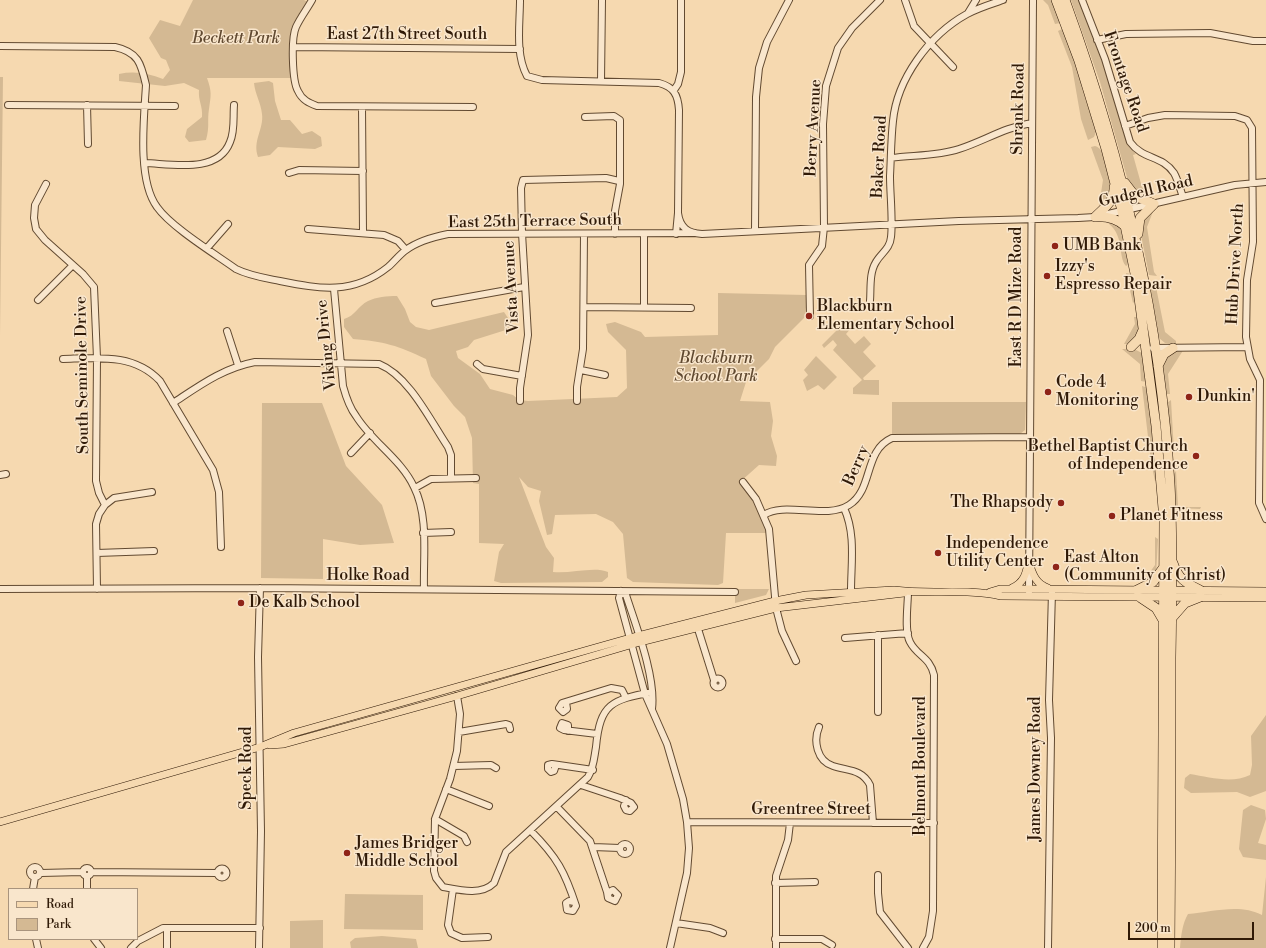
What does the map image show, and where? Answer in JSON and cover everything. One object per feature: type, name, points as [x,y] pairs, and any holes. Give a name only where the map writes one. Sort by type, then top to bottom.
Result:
[{"type":"highway","points":[[1056,0],[1079,61],[1116,175],[1135,196],[1154,204],[1142,215],[1138,223],[1164,520],[1164,567],[1168,621],[1170,948]]},
{"type":"highway","points":[[1065,0],[1091,72],[1125,210],[1141,262]]},
{"type":"highway","points":[[1095,217],[1112,198],[1116,175]]},
{"type":"highway","points":[[1125,210],[1125,226],[1137,283],[1143,328],[1158,368],[1170,484],[1171,556],[1167,593]]},
{"type":"highway","points":[[1095,217],[1103,216],[1114,219],[1125,226]]},
{"type":"highway","points":[[1131,347],[1139,339],[1143,328]]},
{"type":"highway","points":[[1158,368],[1164,354],[1173,348]]},
{"type":"highway","points":[[1162,948],[1168,621],[1185,603],[1200,594],[1179,577],[1171,556]]},
{"type":"highway","points":[[1164,567],[1153,582],[1139,594],[1156,608],[1168,621]]},
{"type":"main road","points":[[1010,590],[1021,582],[1026,576],[1029,561]]},
{"type":"main road","points":[[1029,561],[1035,579],[1039,584],[1052,593]]},
{"type":"main road","points":[[988,593],[1000,589],[1029,593]]},
{"type":"main road","points":[[640,639],[698,629],[806,595],[851,591],[952,591],[988,593],[1001,596],[1029,593],[1167,593],[1266,598]]},
{"type":"main road","points":[[1200,594],[1266,591]]},
{"type":"main road","points":[[260,747],[284,744],[457,696],[640,639],[775,605],[894,595],[908,592]]},
{"type":"main road","points":[[0,822],[260,747],[294,733],[630,642]]},
{"type":"street","points":[[312,0],[296,26],[294,47],[295,84],[298,92],[307,102],[317,106],[473,107]]},
{"type":"street","points":[[520,0],[520,49],[522,66],[527,76],[533,79],[659,83],[674,90],[678,98],[679,110],[678,213],[676,234]]},
{"type":"street","points":[[601,81],[602,0]]},
{"type":"street","points":[[674,90],[678,84],[681,72],[681,0]]},
{"type":"street","points":[[755,231],[756,97],[759,68],[767,42],[776,21],[789,0]]},
{"type":"street","name":"Berry Avenue","points":[[810,316],[809,265],[822,246],[824,227],[824,124],[826,86],[838,48],[852,28],[880,0]]},
{"type":"street","points":[[905,0],[914,26],[953,67]]},
{"type":"street","points":[[967,14],[976,0]]},
{"type":"street","name":"Baker Road","points":[[870,301],[871,280],[875,263],[888,249],[891,237],[891,158],[893,120],[900,90],[911,70],[930,44],[967,14],[1003,0]]},
{"type":"street","name":"Shrank Road","points":[[1031,219],[1033,0]]},
{"type":"street","name":"Frontage Road","points":[[1082,0],[1097,40],[1130,142],[1136,150],[1144,155],[1159,160],[1171,169],[1175,174],[1183,197]]},
{"type":"street","points":[[1097,40],[1126,34],[1210,33],[1253,42],[1266,42]]},
{"type":"street","name":"East 25th Terrace South","points":[[0,46],[115,47],[131,53],[137,59],[143,70],[146,85],[144,163],[147,187],[157,207],[170,220],[207,248],[247,275],[311,288],[334,289],[346,287],[369,279],[388,267],[406,250],[432,238],[448,234],[695,233]]},
{"type":"street","name":"East 27th Street South","points":[[294,47],[520,49]]},
{"type":"street","points":[[8,105],[175,106]]},
{"type":"street","points":[[87,105],[88,144]]},
{"type":"street","points":[[144,163],[199,164],[216,159],[224,153],[231,141],[234,105]]},
{"type":"street","points":[[362,107],[363,232]]},
{"type":"street","name":"Hub Drive North","points":[[1125,126],[1148,118],[1165,115],[1242,117],[1249,123],[1253,132],[1253,242],[1246,280],[1247,347],[1250,359],[1258,373],[1263,394],[1259,443],[1259,503],[1266,519]]},
{"type":"street","points":[[585,116],[614,116],[620,120],[620,189],[615,211],[615,234]]},
{"type":"street","points":[[891,158],[957,150],[974,144],[1005,129],[1032,123]]},
{"type":"street","points":[[289,173],[299,170],[363,171]]},
{"type":"street","name":"Vista Avenue","points":[[520,401],[528,335],[522,233],[521,188],[523,180],[606,178],[620,181]]},
{"type":"street","name":"Gudgell Road","points":[[1031,219],[1095,217],[1252,182],[1266,182]]},
{"type":"street","name":"South Seminole Drive","points":[[46,184],[35,205],[35,224],[45,240],[73,265],[94,287],[97,358],[96,481],[99,493],[105,505]]},
{"type":"street","points":[[678,213],[680,224],[688,231],[695,233]]},
{"type":"street","name":"East R D Mize Road","points":[[695,233],[1031,219],[1029,593]]},
{"type":"street","points":[[207,248],[228,224]]},
{"type":"street","points":[[308,229],[363,232],[389,236],[398,240],[406,250]]},
{"type":"street","points":[[577,401],[584,350],[584,234]]},
{"type":"street","points":[[644,234],[644,307]]},
{"type":"street","points":[[38,300],[73,265]]},
{"type":"street","points":[[435,303],[524,287]]},
{"type":"street","name":"Viking Drive","points":[[334,289],[340,363],[343,386],[347,401],[356,418],[405,471],[415,488],[422,511],[424,589]]},
{"type":"street","points":[[584,307],[691,308]]},
{"type":"street","points":[[227,331],[238,365]]},
{"type":"street","points":[[1150,348],[1247,347]]},
{"type":"street","points":[[63,359],[119,358],[155,376],[213,470],[219,492],[220,546]]},
{"type":"street","points":[[173,403],[222,372],[238,365],[254,362],[379,364],[386,366],[400,376],[405,382],[448,447],[451,455],[451,478]]},
{"type":"street","points":[[477,364],[483,369],[522,376]]},
{"type":"street","points":[[581,370],[605,375]]},
{"type":"street","points":[[350,453],[370,433]]},
{"type":"street","name":"Berry","points":[[764,515],[779,511],[832,511],[844,508],[854,502],[861,494],[873,456],[878,447],[885,441],[898,437],[1029,437]]},
{"type":"street","points":[[415,488],[431,480],[476,478]]},
{"type":"street","points":[[743,482],[756,498],[764,515],[772,544],[775,605],[782,631],[796,661]]},
{"type":"street","points":[[97,589],[96,524],[99,514],[105,505],[120,496],[152,492]]},
{"type":"street","points":[[844,508],[850,521],[852,536],[851,591]]},
{"type":"street","points":[[423,533],[451,532]]},
{"type":"street","points":[[97,553],[154,551]]},
{"type":"street","name":"Holke Road","points":[[0,589],[260,588],[735,592]]},
{"type":"street","name":"Speck Road","points":[[259,948],[260,747],[258,660],[260,588]]},
{"type":"street","points":[[621,591],[626,595],[640,639],[652,692],[652,709]]},
{"type":"street","points":[[621,591],[620,598],[630,642],[645,694],[667,744],[683,799],[687,822],[689,848],[687,873],[670,948]]},
{"type":"street","points":[[845,638],[908,633],[908,592]]},
{"type":"street","name":"James Downey Road","points":[[1048,948],[1051,738],[1049,700],[1052,593]]},
{"type":"street","points":[[698,629],[714,680]]},
{"type":"street","name":"Belmont Boulevard","points":[[908,633],[910,642],[930,662],[934,675],[933,912],[929,937],[923,948]]},
{"type":"street","points":[[878,635],[878,712]]},
{"type":"street","points":[[566,702],[611,688],[622,690],[626,698]]},
{"type":"street","points":[[457,696],[460,714],[459,732],[454,766],[435,818],[434,871],[443,887],[479,891],[490,887],[498,876],[506,852],[581,785],[593,770],[597,734],[606,709],[611,704],[626,698],[652,692]]},
{"type":"street","points":[[459,732],[506,724],[509,725],[510,729]]},
{"type":"street","points":[[819,727],[815,743],[824,759],[831,766],[859,773],[868,781],[870,785],[872,823]]},
{"type":"street","points":[[568,731],[597,734]]},
{"type":"street","points":[[454,766],[491,765],[496,768]]},
{"type":"street","points":[[556,765],[593,770]]},
{"type":"street","points":[[581,785],[626,800]]},
{"type":"street","points":[[446,789],[489,806]]},
{"type":"street","points":[[557,807],[594,847],[608,896]]},
{"type":"street","points":[[435,818],[464,836],[467,842]]},
{"type":"street","name":"Greentree Street","points":[[687,822],[934,823]]},
{"type":"street","points":[[776,948],[775,883],[777,868],[788,840],[790,823]]},
{"type":"street","points":[[531,831],[558,862],[568,883],[574,902]]},
{"type":"street","points":[[594,847],[620,848]]},
{"type":"street","points":[[33,888],[35,878],[39,876],[40,872],[87,874],[217,873]]},
{"type":"street","points":[[87,874],[87,888]]},
{"type":"street","points":[[878,875],[880,912],[908,948]]},
{"type":"street","points":[[775,883],[815,882]]},
{"type":"street","points":[[453,889],[448,925],[451,933],[456,937],[462,938],[488,937]]},
{"type":"street","points":[[676,923],[710,928],[723,933]]},
{"type":"street","points":[[131,948],[138,940],[158,930],[167,928],[260,928]]},
{"type":"street","points":[[167,928],[167,948]]},
{"type":"street","points":[[775,939],[822,939],[832,945]]},
{"type":"street","points":[[95,940],[101,948]]},
{"type":"green space","name":"Beckett Park","points":[[193,0],[304,0],[308,2],[290,50],[291,78],[207,78],[211,94],[206,140],[189,142],[185,137],[187,129],[202,117],[199,90],[184,83],[165,86],[119,81],[119,74],[141,73],[163,79],[170,70],[166,60],[161,58],[149,38],[160,20],[180,26]]},
{"type":"green space","points":[[1043,0],[1053,0],[1060,23],[1055,24],[1048,5]]},
{"type":"green space","points":[[1071,0],[1080,0],[1106,72],[1128,144],[1136,154],[1133,155],[1142,187],[1149,195],[1142,195],[1130,188],[1100,82]]},
{"type":"green space","points":[[1062,29],[1080,73],[1082,88],[1096,132],[1094,137],[1088,140],[1081,119],[1072,67],[1058,31]]},
{"type":"green space","points":[[0,77],[3,77],[0,336]]},
{"type":"green space","points":[[269,81],[273,83],[275,101],[281,120],[290,120],[302,134],[312,131],[321,137],[322,146],[315,149],[278,147],[270,155],[258,157],[256,146],[262,114],[254,83]]},
{"type":"green space","points":[[1095,146],[1099,148],[1105,158],[1113,189],[1103,204],[1099,206],[1103,180],[1091,147]]},
{"type":"green space","points":[[1154,209],[1147,227],[1154,272],[1157,276],[1149,275],[1140,230],[1140,223]]},
{"type":"green space","points":[[1105,221],[1109,221],[1122,227],[1129,264],[1126,266],[1123,262],[1116,232],[1112,226]]},
{"type":"green space","points":[[1126,273],[1131,274],[1136,300],[1133,303]]},
{"type":"green space","points":[[1155,282],[1165,332],[1176,341],[1176,344],[1165,343],[1159,338],[1150,285],[1151,283]]},
{"type":"green space","name":"Blackburn School Park","points":[[718,293],[806,295],[807,298],[805,317],[775,347],[769,359],[746,382],[740,401],[770,402],[773,421],[771,436],[777,456],[776,466],[759,465],[740,482],[759,508],[767,533],[726,533],[723,583],[718,585],[633,582],[627,578],[623,534],[613,522],[596,514],[555,515],[552,534],[547,535],[539,501],[541,491],[528,487],[519,477],[546,547],[554,558],[553,572],[602,570],[608,572],[608,577],[602,582],[501,583],[494,581],[499,552],[504,544],[479,543],[479,484],[473,483],[472,438],[465,417],[454,406],[431,376],[426,359],[391,345],[353,339],[344,327],[344,319],[351,316],[365,303],[374,299],[386,297],[397,296],[405,309],[410,322],[416,327],[429,330],[504,312],[508,318],[509,329],[474,340],[468,347],[456,351],[458,358],[480,374],[490,389],[513,395],[519,400],[528,401],[617,397],[627,388],[626,350],[608,332],[606,324],[615,322],[641,332],[645,337],[718,335]]},
{"type":"green space","points":[[1134,317],[1137,317],[1139,334],[1129,344],[1124,344],[1135,324]]},
{"type":"green space","points":[[848,323],[852,327],[846,334],[855,344],[864,336],[871,344],[863,352],[876,366],[863,378],[864,380],[879,380],[879,395],[853,394],[853,388],[862,380],[833,350],[837,345],[833,340],[824,348],[822,345],[842,325],[844,326]]},
{"type":"green space","points":[[1122,349],[1134,349],[1142,353],[1146,382],[1141,381],[1140,364]]},
{"type":"green space","points":[[1184,349],[1168,374],[1170,394],[1167,394],[1162,364],[1169,352]]},
{"type":"green space","points":[[816,356],[837,377],[824,390],[818,385],[807,391],[803,380],[808,375],[804,370]]},
{"type":"green space","points":[[1142,386],[1148,388],[1157,480],[1155,481],[1151,462]]},
{"type":"green space","points":[[1171,400],[1174,452],[1172,450],[1167,403]]},
{"type":"green space","points":[[892,402],[1026,402],[1025,430],[1020,434],[892,435]]},
{"type":"green space","points":[[262,403],[322,403],[346,466],[382,505],[394,543],[360,545],[323,539],[323,579],[261,578]]},
{"type":"green space","points":[[1176,471],[1178,507],[1201,507],[1200,509],[1176,508],[1174,474]]},
{"type":"green space","points":[[1155,537],[1158,539],[1156,575],[1140,586],[1155,565]]},
{"type":"green space","points":[[735,589],[769,589],[766,595],[735,603]]},
{"type":"green space","points":[[1266,715],[1266,791],[1250,797],[1237,792],[1191,793],[1184,788],[1185,778],[1190,774],[1228,779],[1243,778],[1250,775],[1252,765],[1251,736]]},
{"type":"green space","points":[[1251,805],[1265,810],[1266,819],[1258,843],[1266,845],[1266,860],[1243,857],[1239,849],[1243,810]]},
{"type":"green space","points":[[1266,877],[1266,948],[1180,948],[1183,926],[1188,914],[1235,909],[1253,911],[1262,915]]},
{"type":"green space","points":[[345,894],[423,895],[423,930],[344,929]]},
{"type":"green space","points":[[323,920],[323,948],[290,948],[290,921]]},
{"type":"green space","points":[[382,936],[416,939],[418,948],[351,948],[350,942],[355,938]]},
{"type":"place","name":"UMB Bank","points":[[1055,246]]},
{"type":"place","name":"Izzy's Espresso Repair","points":[[1047,276]]},
{"type":"place","name":"Blackburn Elementary School","points":[[809,316]]},
{"type":"place","name":"Code 4 Monitoring","points":[[1048,392]]},
{"type":"place","name":"Dunkin'","points":[[1189,397]]},
{"type":"place","name":"Bethel Baptist Church of Independence","points":[[1196,456]]},
{"type":"place","name":"The Rhapsody","points":[[1061,503]]},
{"type":"place","name":"Planet Fitness","points":[[1112,516]]},
{"type":"place","name":"Independence Utility Center","points":[[938,553]]},
{"type":"place","name":"East Alton (Community of Christ)","points":[[1056,567]]},
{"type":"place","name":"De Kalb School","points":[[241,603]]},
{"type":"place","name":"James Bridger Middle School","points":[[347,853]]}]
